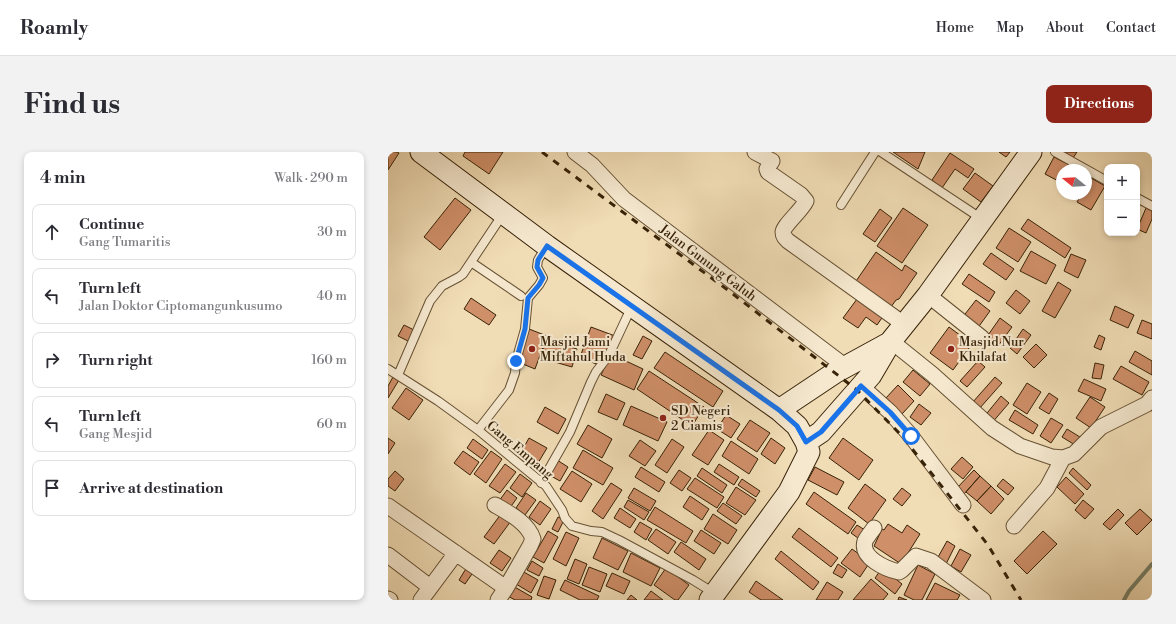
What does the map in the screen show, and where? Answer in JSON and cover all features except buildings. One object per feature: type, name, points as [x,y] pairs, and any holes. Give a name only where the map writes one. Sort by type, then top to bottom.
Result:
[{"type":"main road","points":[[422,152],[547,246],[779,410],[797,426],[806,442],[808,452],[789,492],[712,597]]},
{"type":"main road","points":[[806,442],[821,432],[871,374],[891,341],[928,295],[1032,152]]},
{"type":"main road","points":[[779,410],[836,372],[891,341]]},
{"type":"street","name":"Jalan Gunung Galuh","points":[[575,152],[592,165],[624,199],[846,367]]},
{"type":"street","points":[[755,152],[772,161],[767,169],[768,172],[801,195],[806,201],[783,232],[784,237],[904,325]]},
{"type":"street","points":[[928,295],[982,338]]},
{"type":"street","points":[[891,341],[932,374],[992,428],[1020,446],[1052,457],[1063,458],[1074,454],[1101,427],[1148,404],[1152,398]]},
{"type":"street","points":[[861,386],[890,412],[911,436],[963,505]]},
{"type":"street","points":[[1014,526],[1047,488],[1063,458]]},
{"type":"street","points":[[388,506],[456,553],[502,594],[533,539],[530,532],[517,519],[495,505]]},
{"type":"street","points":[[874,528],[865,540],[864,548],[866,553],[874,560],[899,572],[916,556],[931,561],[967,595],[983,600]]},
{"type":"street","points":[[421,600],[456,553]]},
{"type":"street","points":[[388,555],[430,587]]},
{"type":"lane","points":[[842,205],[875,152]]},
{"type":"lane","points":[[880,152],[983,219]]},
{"type":"lane","points":[[1055,152],[1104,179]]},
{"type":"lane","points":[[1140,200],[1152,206]]},
{"type":"lane","points":[[398,375],[430,301],[442,286],[459,277],[471,262],[503,214]]},
{"type":"lane","points":[[478,430],[509,390],[515,373],[516,361],[525,329],[528,298],[543,278],[537,267],[538,260],[547,246]]},
{"type":"lane","points":[[471,262],[521,296]]},
{"type":"lane","points":[[541,483],[570,432],[591,382],[596,372],[609,355],[632,306]]},
{"type":"lane","name":"Gang Empang","points":[[388,369],[478,430],[546,486],[562,510],[565,518],[572,526],[602,532],[619,540],[694,580],[712,597]]},
{"type":"waterway","points":[[1124,600],[1129,591],[1152,564]]},
{"type":"railway","points":[[542,152],[729,291],[857,390],[902,436],[988,545],[1021,600]]},
{"type":"place","name":"Masjid Jami Miftahul Huda","points":[[532,349]]},
{"type":"place","name":"Masjid Nur Khilafat","points":[[951,349]]},
{"type":"place","name":"SD Negeri 2 Ciamis","points":[[663,418]]},
{"type":"route","points":[[516,361],[525,329],[528,298],[543,278],[542,274],[538,270],[537,263],[547,246],[779,410],[797,426],[806,442],[821,432],[861,386],[890,412],[911,436]]}]
